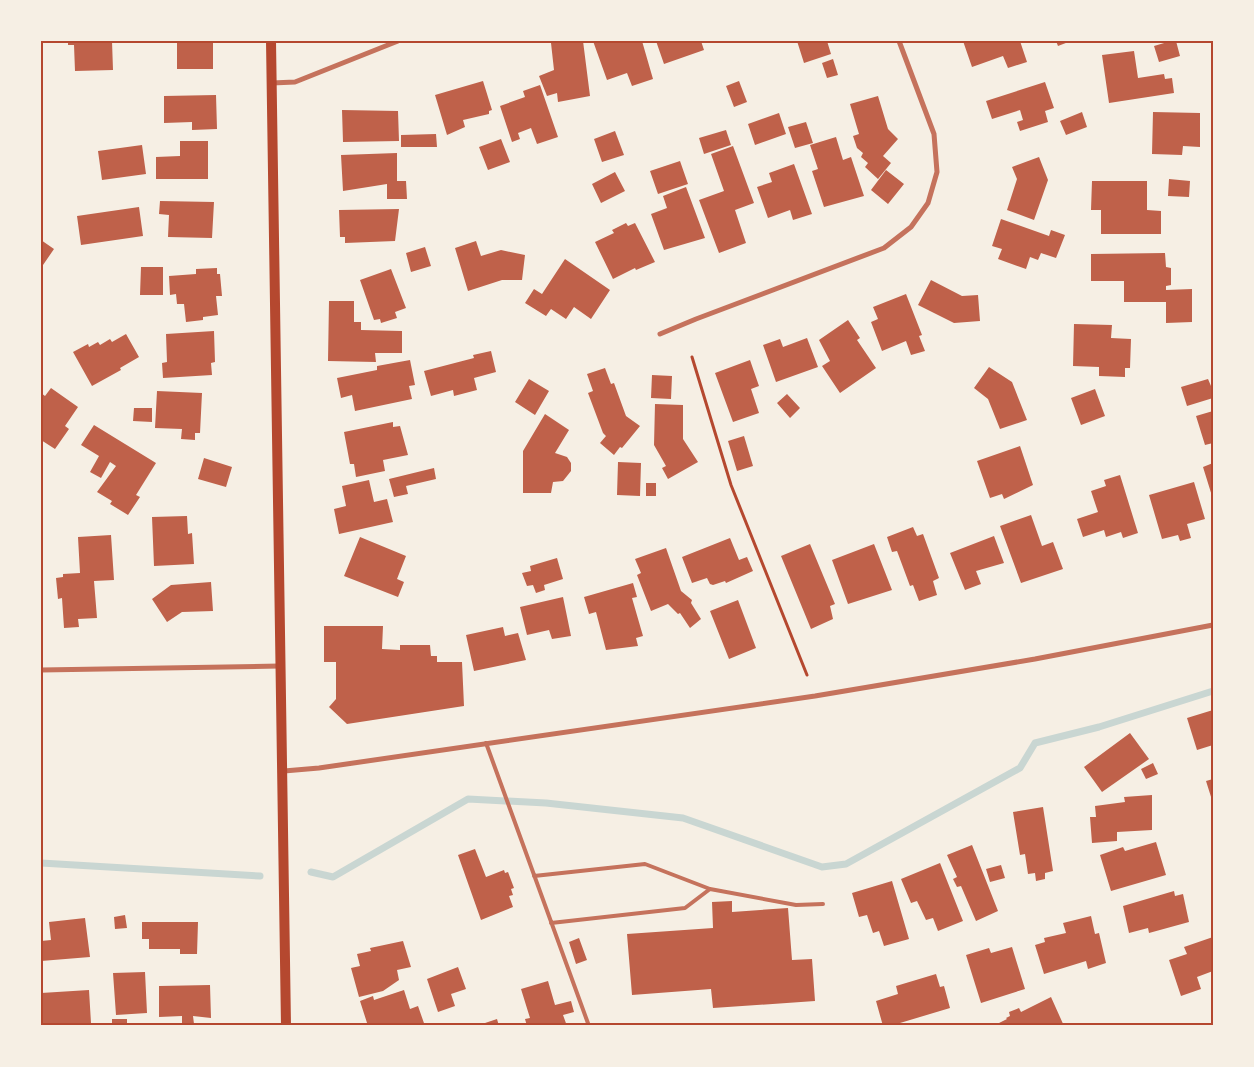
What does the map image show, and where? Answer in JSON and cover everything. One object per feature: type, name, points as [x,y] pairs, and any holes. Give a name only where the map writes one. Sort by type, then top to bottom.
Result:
[{"type":"main road","points":[[271,41],[280,666],[284,771],[286,1026]]},
{"type":"street","points":[[271,83],[295,82],[398,41]]},
{"type":"street","points":[[660,334],[884,248],[911,227],[928,203],[937,172],[934,134],[899,41]]},
{"type":"street","points":[[284,771],[319,768],[815,696],[1035,659],[1213,625]]},
{"type":"street","points":[[41,670],[280,666]]},
{"type":"lane","points":[[486,744],[589,1026]]},
{"type":"lane","points":[[534,876],[645,864],[710,888],[796,905],[822,904]]},
{"type":"lane","points":[[551,923],[685,908],[710,888]]},
{"type":"path","points":[[692,357],[731,485],[807,676]]},
{"type":"building","points":[[68,41],[112,41],[113,70],[75,71],[74,45],[68,45]]},
{"type":"building","points":[[177,41],[213,42],[213,69],[177,69]]},
{"type":"building","points":[[583,41],[590,96],[558,102],[557,93],[547,96],[539,76],[554,70],[551,43]]},
{"type":"building","points":[[593,41],[642,41],[653,79],[632,86],[627,73],[607,80]]},
{"type":"building","points":[[656,41],[701,41],[704,50],[664,64]]},
{"type":"building","points":[[797,41],[827,41],[831,54],[804,63]]},
{"type":"building","points":[[963,41],[1020,41],[1027,62],[1008,68],[1003,56],[972,67]]},
{"type":"building","points":[[1056,41],[1071,41],[1058,46]]},
{"type":"building","points":[[1176,41],[1180,56],[1159,62],[1154,46]]},
{"type":"building","points":[[1134,51],[1138,78],[1164,74],[1165,79],[1172,78],[1174,93],[1109,103],[1102,55]]},
{"type":"building","points":[[833,59],[838,75],[827,78],[822,63]]},
{"type":"building","points":[[483,81],[492,110],[489,111],[489,114],[463,120],[465,127],[447,135],[435,95]]},
{"type":"building","points":[[739,81],[747,102],[734,107],[726,86]]},
{"type":"building","points":[[1045,82],[1054,108],[1045,111],[1048,122],[1020,131],[1017,122],[1023,120],[1020,110],[992,119],[986,101]]},
{"type":"building","points":[[540,85],[558,137],[537,144],[531,128],[518,133],[520,139],[512,142],[500,106],[525,97],[523,91]]},
{"type":"building","points":[[216,95],[217,129],[192,130],[192,122],[164,123],[164,96]]},
{"type":"building","points":[[878,96],[888,129],[898,139],[883,156],[891,163],[878,179],[865,167],[868,163],[861,157],[863,153],[857,148],[853,136],[859,134],[850,104]]},
{"type":"building","points":[[342,110],[398,111],[399,141],[343,142]]},
{"type":"building","points":[[1082,112],[1087,127],[1066,135],[1060,121]]},
{"type":"building","points":[[1153,112],[1200,113],[1200,147],[1183,146],[1182,155],[1152,154]]},
{"type":"building","points":[[779,113],[786,134],[755,145],[748,124]]},
{"type":"building","points":[[806,122],[813,143],[795,148],[788,127]]},
{"type":"building","points":[[726,130],[731,145],[704,154],[699,138]]},
{"type":"building","points":[[615,131],[624,155],[602,162],[594,139]]},
{"type":"building","points":[[436,134],[437,147],[401,147],[401,135]]},
{"type":"building","points":[[836,137],[843,160],[851,157],[864,196],[824,207],[812,171],[818,169],[810,145]]},
{"type":"building","points":[[501,139],[510,162],[488,170],[479,147]]},
{"type":"building","points":[[180,141],[208,141],[208,179],[156,179],[156,157],[180,156]]},
{"type":"building","points":[[142,145],[146,174],[102,180],[98,151]]},
{"type":"building","points":[[733,146],[754,203],[735,210],[746,243],[719,253],[699,200],[724,191],[711,154]]},
{"type":"building","points":[[397,153],[397,181],[406,181],[407,199],[387,199],[387,184],[343,191],[341,155]]},
{"type":"building","points":[[1039,157],[1048,180],[1034,220],[1007,210],[1017,179],[1012,167]]},
{"type":"building","points":[[680,161],[688,184],[658,194],[650,171]]},
{"type":"building","points":[[794,164],[812,214],[793,220],[790,210],[768,218],[757,187],[772,182],[769,173]]},
{"type":"building","points":[[886,170],[904,184],[888,204],[871,190]]},
{"type":"building","points":[[615,172],[625,191],[601,203],[592,184]]},
{"type":"building","points":[[1169,179],[1190,181],[1189,197],[1168,196]]},
{"type":"building","points":[[1092,181],[1147,181],[1147,210],[1161,211],[1161,234],[1101,234],[1101,210],[1091,210]]},
{"type":"building","points":[[686,187],[705,238],[664,250],[651,214],[667,208],[663,196]]},
{"type":"building","points":[[160,201],[214,202],[212,238],[168,237],[169,215],[159,214]]},
{"type":"building","points":[[139,207],[143,236],[81,245],[77,216]]},
{"type":"building","points":[[399,209],[395,241],[345,243],[345,237],[340,237],[339,210]]},
{"type":"building","points":[[1001,219],[1049,236],[1051,230],[1065,235],[1056,258],[1041,253],[1038,260],[1030,257],[1026,269],[998,259],[1002,249],[992,246]]},
{"type":"building","points":[[626,223],[628,226],[635,223],[655,262],[636,270],[635,268],[613,279],[595,242],[614,233],[612,230]]},
{"type":"building","points":[[41,240],[54,249],[43,265],[41,264]]},
{"type":"building","points":[[476,241],[481,256],[501,250],[525,255],[522,280],[502,280],[468,291],[455,248]]},
{"type":"building","points":[[425,247],[431,266],[411,272],[406,253]]},
{"type":"building","points":[[1165,253],[1166,267],[1171,268],[1171,285],[1166,286],[1166,290],[1192,289],[1192,322],[1166,323],[1166,302],[1124,302],[1124,281],[1091,281],[1091,254]]},
{"type":"building","points":[[565,259],[610,290],[591,319],[574,307],[566,319],[551,309],[546,316],[525,303],[534,289],[542,294]]},
{"type":"building","points":[[141,267],[163,267],[163,295],[140,295]]},
{"type":"building","points":[[217,268],[217,274],[220,274],[222,296],[216,296],[218,315],[203,317],[203,320],[186,322],[184,304],[177,304],[176,294],[170,295],[169,276],[196,274],[196,269]]},
{"type":"building","points":[[391,269],[406,308],[395,312],[397,318],[381,323],[380,319],[374,320],[360,280]]},
{"type":"building","points":[[931,280],[962,296],[978,295],[980,321],[954,323],[918,305]]},
{"type":"building","points":[[906,294],[922,335],[919,336],[925,351],[911,355],[906,341],[882,351],[871,322],[878,319],[873,307]]},
{"type":"building","points":[[329,301],[354,301],[354,322],[361,322],[361,330],[402,331],[402,353],[375,353],[376,362],[328,361]]},
{"type":"building","points":[[848,320],[860,338],[857,340],[876,368],[840,393],[822,366],[830,361],[819,340]]},
{"type":"building","points":[[1074,324],[1112,325],[1111,338],[1131,339],[1130,368],[1125,368],[1125,377],[1099,376],[1099,367],[1073,366]]},
{"type":"building","points":[[214,331],[215,362],[211,363],[212,375],[163,378],[162,363],[167,362],[166,334]]},
{"type":"building","points":[[126,334],[139,357],[120,368],[121,370],[92,386],[73,352],[88,344],[89,347],[98,342],[100,345],[110,339],[112,342]]},
{"type":"building","points":[[807,338],[818,367],[776,382],[763,345],[780,339],[783,347]]},
{"type":"building","points":[[491,351],[496,372],[474,378],[477,390],[454,396],[453,390],[431,396],[424,371],[474,358],[473,355]]},
{"type":"building","points":[[410,360],[415,385],[409,386],[412,399],[355,411],[352,395],[341,398],[337,378],[377,370],[377,366]]},
{"type":"building","points":[[750,360],[759,386],[751,389],[759,413],[733,422],[715,373]]},
{"type":"building","points":[[989,367],[1012,382],[1027,420],[1000,429],[988,399],[974,388]]},
{"type":"building","points":[[605,368],[611,384],[614,383],[626,416],[640,426],[614,455],[600,443],[606,436],[603,433],[588,393],[593,391],[587,374]]},
{"type":"building","points":[[652,375],[672,376],[671,399],[651,398]]},
{"type":"building","points":[[529,379],[549,391],[535,415],[515,402]]},
{"type":"building","points":[[1208,379],[1211,386],[1213,386],[1213,398],[1187,406],[1181,387]]},
{"type":"building","points":[[51,388],[78,407],[65,426],[69,429],[55,449],[41,440],[41,393],[45,396]]},
{"type":"building","points":[[1095,389],[1105,416],[1081,425],[1071,398]]},
{"type":"building","points":[[157,391],[202,393],[200,433],[195,433],[195,440],[181,439],[182,429],[155,428]]},
{"type":"building","points":[[787,394],[800,408],[790,418],[777,403]]},
{"type":"building","points":[[655,404],[683,405],[683,439],[698,462],[668,479],[662,468],[666,466],[654,445]]},
{"type":"building","points":[[134,408],[152,408],[152,422],[133,421]]},
{"type":"building","points":[[1213,411],[1213,443],[1205,445],[1196,416]]},
{"type":"building","points":[[545,414],[569,430],[555,453],[567,457],[571,463],[571,471],[563,481],[553,482],[551,493],[523,493],[523,451]]},
{"type":"building","points":[[393,422],[393,427],[400,426],[408,455],[383,460],[385,471],[356,477],[354,464],[350,464],[344,432]]},
{"type":"building","points":[[94,425],[156,463],[136,495],[140,497],[128,515],[110,504],[112,501],[97,492],[116,466],[110,462],[101,478],[90,472],[99,456],[81,445]]},
{"type":"building","points":[[744,436],[753,466],[737,471],[728,441]]},
{"type":"building","points":[[1020,446],[1033,485],[1004,499],[1002,494],[990,498],[977,461]]},
{"type":"building","points":[[204,458],[232,467],[226,487],[198,479]]},
{"type":"building","points":[[618,462],[641,463],[640,496],[617,495]]},
{"type":"building","points":[[1213,463],[1213,496],[1212,496],[1203,467]]},
{"type":"building","points":[[434,468],[436,479],[406,486],[408,494],[394,497],[389,479]]},
{"type":"building","points":[[1120,475],[1138,533],[1123,538],[1121,532],[1106,537],[1104,530],[1083,537],[1077,519],[1098,512],[1091,491],[1106,486],[1104,480]]},
{"type":"building","points":[[369,480],[374,502],[387,499],[393,522],[339,534],[334,509],[346,506],[342,486]]},
{"type":"building","points":[[1194,482],[1205,519],[1187,524],[1191,538],[1180,541],[1178,535],[1162,539],[1149,495]]},
{"type":"building","points":[[646,483],[656,483],[656,496],[646,496]]},
{"type":"building","points":[[1031,515],[1042,546],[1053,542],[1063,569],[1021,583],[1000,526]]},
{"type":"building","points":[[187,516],[188,534],[192,533],[194,564],[154,566],[152,517]]},
{"type":"building","points":[[913,527],[917,536],[923,534],[939,578],[933,581],[937,595],[919,601],[913,585],[910,586],[897,551],[892,552],[887,537]]},
{"type":"building","points":[[111,535],[114,580],[94,581],[97,618],[78,619],[79,627],[64,628],[62,598],[58,599],[56,578],[63,577],[63,574],[80,573],[78,537]]},
{"type":"building","points":[[994,536],[1004,563],[976,571],[981,584],[965,590],[950,553]]},
{"type":"building","points":[[360,537],[406,556],[397,579],[404,582],[398,597],[344,576]]},
{"type":"building","points":[[730,538],[739,560],[747,557],[753,571],[726,583],[725,581],[713,585],[710,584],[707,578],[692,583],[682,557]]},
{"type":"building","points":[[810,544],[835,604],[830,606],[833,619],[811,629],[781,556]]},
{"type":"building","points":[[874,544],[892,590],[848,604],[832,560]]},
{"type":"building","points":[[666,548],[681,591],[692,600],[691,603],[701,619],[690,628],[680,613],[678,614],[668,604],[651,611],[637,575],[641,573],[635,559]]},
{"type":"building","points":[[557,558],[563,579],[544,585],[545,590],[536,593],[533,585],[527,586],[522,573],[531,571],[530,566]]},
{"type":"building","points":[[211,582],[213,611],[182,612],[167,622],[152,599],[171,585]]},
{"type":"building","points":[[633,583],[637,597],[632,598],[643,636],[636,638],[638,646],[606,650],[596,612],[589,614],[584,597]]},
{"type":"building","points":[[563,597],[571,636],[552,639],[549,630],[527,635],[520,607]]},
{"type":"building","points":[[738,600],[756,648],[729,659],[710,611]]},
{"type":"building","points":[[324,626],[383,626],[382,649],[400,650],[400,645],[430,645],[431,656],[437,656],[437,662],[462,662],[464,706],[347,724],[329,707],[336,699],[336,662],[324,662]]},
{"type":"building","points":[[503,627],[505,636],[518,633],[526,660],[474,671],[466,635]]},
{"type":"building","points":[[1213,710],[1213,745],[1197,750],[1187,718]]},
{"type":"building","points":[[1130,733],[1149,759],[1102,792],[1084,767]]},
{"type":"building","points":[[1153,763],[1158,774],[1146,779],[1141,769]]},
{"type":"building","points":[[1213,779],[1213,800],[1212,800],[1206,781]]},
{"type":"building","points":[[1152,795],[1152,830],[1117,832],[1117,841],[1092,843],[1090,817],[1096,817],[1095,806],[1125,802],[1124,797]]},
{"type":"building","points":[[1043,807],[1053,871],[1045,873],[1045,879],[1036,881],[1035,873],[1028,874],[1025,854],[1020,855],[1013,812]]},
{"type":"building","points":[[1156,842],[1166,875],[1111,891],[1100,855],[1123,847],[1125,851]]},
{"type":"building","points":[[972,845],[998,911],[976,921],[961,886],[957,887],[953,879],[957,877],[947,855]]},
{"type":"building","points":[[475,849],[486,877],[504,870],[505,873],[508,872],[514,888],[511,889],[513,895],[509,896],[513,907],[481,920],[458,855]]},
{"type":"building","points":[[940,863],[963,921],[938,931],[933,918],[926,920],[917,901],[911,903],[901,879]]},
{"type":"building","points":[[1001,865],[1005,878],[990,882],[986,869]]},
{"type":"building","points":[[892,881],[909,939],[884,946],[879,931],[873,933],[867,915],[859,917],[852,893]]},
{"type":"building","points":[[1174,891],[1175,896],[1183,894],[1189,922],[1149,933],[1148,928],[1129,933],[1123,906]]},
{"type":"building","points":[[732,901],[732,912],[788,908],[792,960],[812,959],[815,1001],[713,1008],[711,989],[632,995],[627,934],[713,928],[712,902]]},
{"type":"building","points":[[125,915],[127,928],[115,929],[114,917]]},
{"type":"building","points":[[1091,916],[1095,934],[1099,933],[1106,963],[1088,969],[1086,961],[1044,974],[1035,945],[1045,942],[1044,938],[1066,933],[1063,923]]},
{"type":"building","points":[[85,918],[90,957],[41,961],[41,941],[51,940],[49,922]]},
{"type":"building","points":[[142,922],[198,922],[197,954],[180,954],[180,949],[149,949],[149,939],[142,939]]},
{"type":"building","points":[[1213,937],[1213,971],[1197,977],[1201,989],[1181,996],[1169,960],[1187,954],[1184,947]]},
{"type":"building","points":[[579,938],[587,960],[576,964],[569,942]]},
{"type":"building","points":[[403,941],[411,967],[397,970],[399,980],[383,991],[359,997],[351,968],[360,966],[357,954],[371,951],[370,948]]},
{"type":"building","points":[[1012,947],[1025,989],[981,1003],[966,955],[989,948],[991,953]]},
{"type":"building","points":[[458,967],[466,989],[451,994],[455,1006],[438,1012],[427,979]]},
{"type":"building","points":[[145,972],[147,1013],[116,1015],[113,973]]},
{"type":"building","points":[[936,974],[940,987],[944,986],[950,1008],[890,1026],[883,1026],[876,1001],[898,994],[896,986]]},
{"type":"building","points":[[548,981],[555,1005],[571,1001],[574,1012],[563,1015],[567,1026],[527,1026],[525,1019],[530,1018],[521,989]]},
{"type":"building","points":[[210,985],[211,1018],[193,1016],[194,1024],[182,1025],[182,1016],[159,1017],[159,986]]},
{"type":"building","points":[[89,990],[91,1023],[41,1026],[41,993]]},
{"type":"building","points":[[404,990],[410,1009],[418,1006],[425,1026],[368,1026],[360,1001],[373,996],[374,1000]]},
{"type":"building","points":[[1051,997],[1064,1026],[993,1026],[1007,1019],[1010,1016],[1009,1012],[1019,1008],[1021,1012]]},
{"type":"building","points":[[112,1019],[127,1019],[127,1026],[112,1026]]},
{"type":"building","points":[[497,1019],[499,1026],[479,1026],[479,1025]]},
{"type":"waterway","points":[[311,872],[333,877],[468,799],[546,803],[683,818],[822,867],[846,864],[1020,768],[1035,743],[1099,727],[1213,691]]},
{"type":"waterway","points":[[41,863],[260,876]]}]
